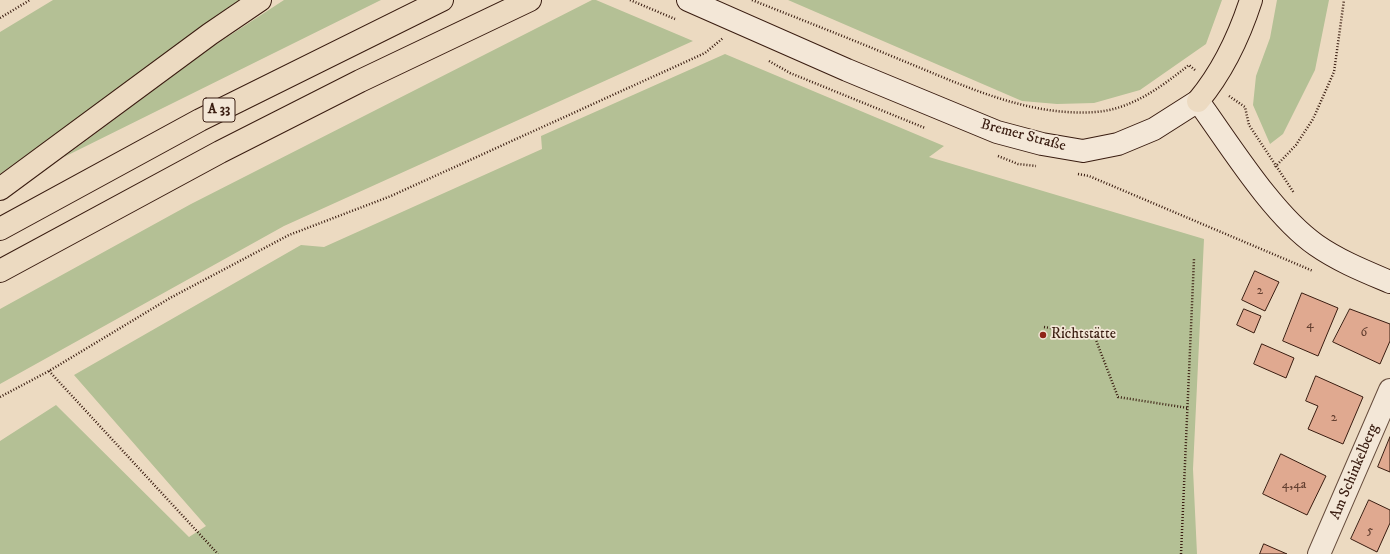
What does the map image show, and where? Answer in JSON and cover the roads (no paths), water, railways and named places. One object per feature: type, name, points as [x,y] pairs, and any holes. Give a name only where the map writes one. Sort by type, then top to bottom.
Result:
[{"type":"highway","points":[[0,189],[210,34],[260,0]]},
{"type":"highway","name":"A 33","points":[[0,229],[200,120],[442,0]]},
{"type":"highway","name":"A 33","points":[[0,271],[220,152],[360,81],[530,0]]},
{"type":"highway","points":[[1198,101],[1213,83],[1240,33],[1251,0]]},
{"type":"main road","name":"Bremer Straße","points":[[688,0],[847,70],[997,132],[1042,144],[1083,151],[1118,144],[1154,128],[1198,101]]},
{"type":"main road","points":[[1198,101],[1256,180],[1287,219],[1315,244],[1345,263],[1390,282]]},
{"type":"main road","name":"Am Schinkelberg","points":[[1319,554],[1390,390]]},
{"type":"place","name":"Richtstätte","points":[[1043,335]]}]
